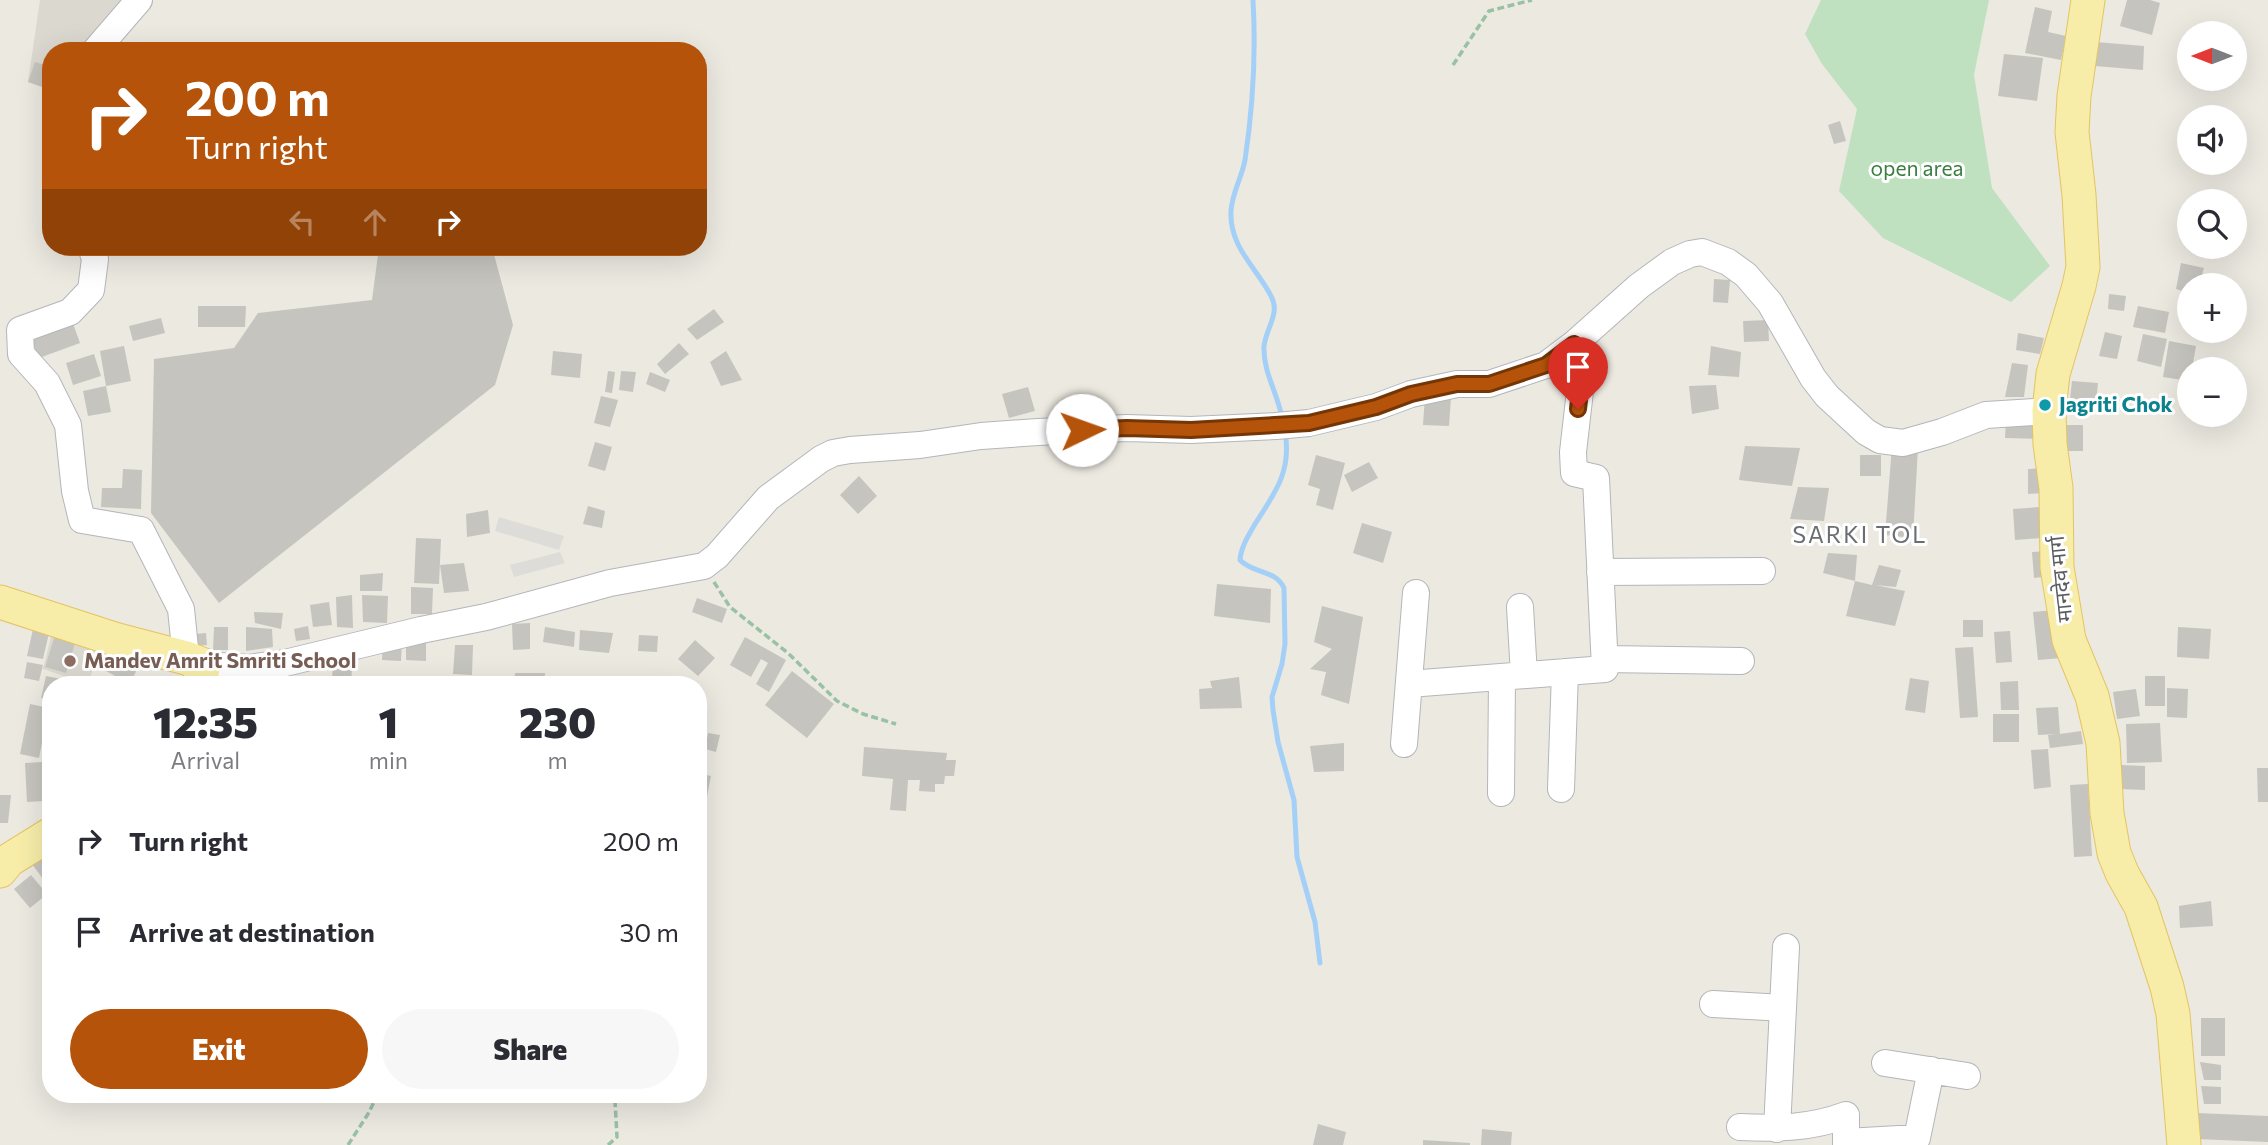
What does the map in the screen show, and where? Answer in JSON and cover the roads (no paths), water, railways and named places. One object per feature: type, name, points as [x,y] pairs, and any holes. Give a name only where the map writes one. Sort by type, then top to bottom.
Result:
[{"type":"main road","name":"मानदेव मार्ग","points":[[2088,0],[2074,96],[2072,132],[2083,267],[2080,286],[2053,374],[2049,411],[2056,488],[2057,568],[2068,640],[2092,696],[2103,743],[2107,813],[2114,853],[2141,907],[2173,1014],[2184,1145]]},
{"type":"main road","points":[[0,602],[197,669]]},
{"type":"main road","points":[[0,871],[9,860],[42,840]]},
{"type":"street","points":[[102,42],[139,0]]},
{"type":"street","points":[[95,256],[92,290],[70,312],[20,330],[21,354],[47,383],[68,425],[75,491],[82,520],[141,530],[181,609],[197,669],[248,668],[285,663],[486,617],[610,583],[704,566],[717,556],[768,498],[833,453],[1038,432],[1127,428],[1191,430],[1309,423],[1376,407],[1411,394],[1445,386],[1489,384],[1546,365],[1574,344],[1639,286],[1672,262],[1702,252],[1728,262],[1746,275],[1770,303],[1813,378],[1827,396],[1866,432],[1880,440],[1903,443],[1986,415],[2049,411]]},
{"type":"street","points":[[1409,684],[1605,669],[1596,478],[1574,473],[1573,452],[1583,365],[1574,344]]},
{"type":"street","points":[[1600,572],[1762,571]]},
{"type":"street","points":[[1404,744],[1416,593]]},
{"type":"street","points":[[1502,793],[1520,607]]},
{"type":"street","points":[[1605,659],[1741,661]]},
{"type":"street","points":[[1561,789],[1565,672]]},
{"type":"street","points":[[1777,1129],[1786,947]]},
{"type":"street","points":[[1713,1004],[1783,1008]]},
{"type":"street","points":[[1885,1063],[1967,1076]]},
{"type":"street","points":[[1741,1127],[1777,1129],[1829,1121],[1846,1115],[1846,1143],[1917,1138],[1931,1070]]},
{"type":"waterway","points":[[1253,0],[1254,60],[1250,120],[1245,160],[1231,211],[1234,236],[1274,303],[1264,356],[1282,418]]},
{"type":"waterway","points":[[1285,432],[1287,446],[1284,470],[1269,502],[1247,537],[1240,560],[1251,568],[1270,574],[1284,588],[1285,644],[1272,697],[1273,710],[1278,742],[1294,800],[1297,857],[1315,922],[1320,963]]},
{"type":"place","name":"Jagriti Chok","points":[[2045,405]]},
{"type":"place","name":"Mandev Amrit Smriti School","points":[[70,661]]},
{"type":"district","name":"SARKI TOL","points":[[1860,535]]},
{"type":"park label","name":"open area","points":[[1917,169]]}]
